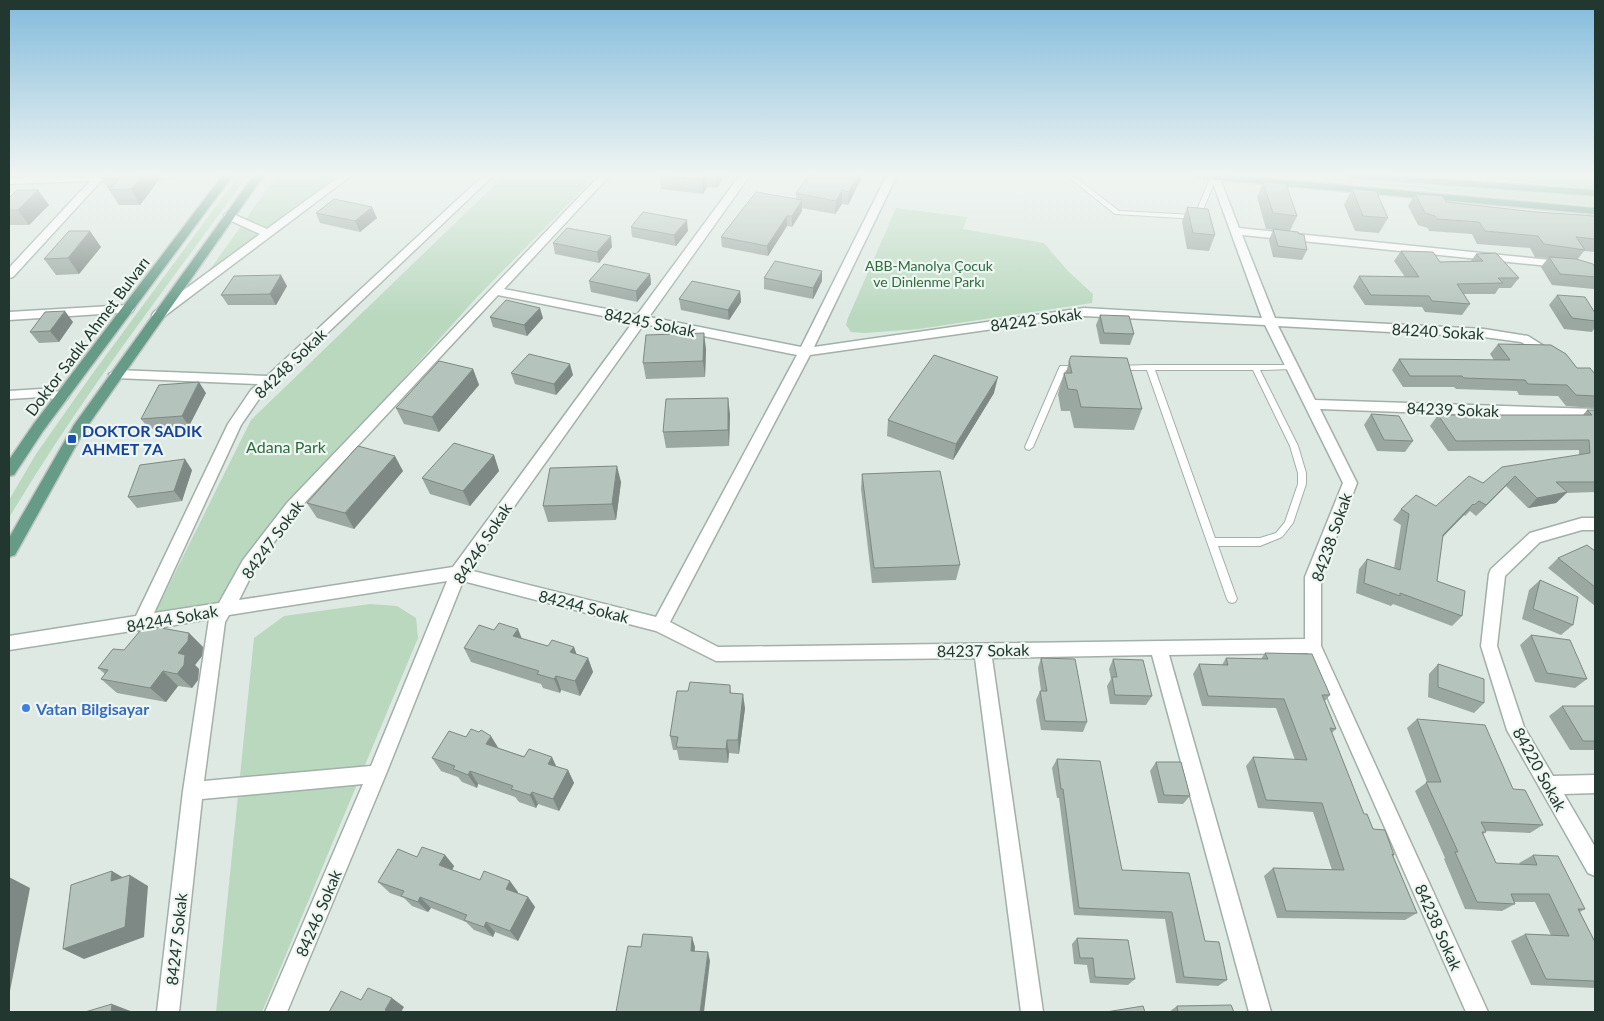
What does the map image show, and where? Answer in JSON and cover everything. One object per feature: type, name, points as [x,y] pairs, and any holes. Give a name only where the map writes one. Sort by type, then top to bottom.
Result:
[{"type":"main road","name":"Doktor Sadık Ahmet Bulvarı","points":[[9,471],[38,428],[192,223]]},
{"type":"main road","points":[[9,551],[72,439],[224,223]]},
{"type":"street","points":[[9,275],[57,223]]},
{"type":"street","points":[[244,223],[269,234]]},
{"type":"street","points":[[158,315],[284,223]]},
{"type":"street","name":"84248 Sokak","points":[[141,624],[235,424],[256,393],[438,223]]},
{"type":"street","name":"84247 Sokak","points":[[168,1012],[193,791],[217,620],[249,564],[292,507],[560,223]]},
{"type":"street","name":"84246 Sokak","points":[[276,1012],[377,774],[458,573],[710,223]]},
{"type":"street","points":[[660,625],[804,352],[868,223]]},
{"type":"street","name":"84238 Sokak","points":[[1231,223],[1270,322],[1350,483],[1313,577],[1313,646],[1477,1012]]},
{"type":"street","points":[[1235,231],[1569,265],[1595,273]]},
{"type":"street","name":"84245 Sokak","points":[[495,291],[639,321],[804,352]]},
{"type":"street","points":[[9,316],[128,309]]},
{"type":"street","name":"84242 Sokak","points":[[804,352],[1084,312],[1270,322]]},
{"type":"street","name":"84240 Sokak","points":[[1270,322],[1484,332],[1524,339],[1566,363]]},
{"type":"street","points":[[116,374],[270,380]]},
{"type":"street","points":[[9,395],[41,393],[62,396]]},
{"type":"street","name":"84239 Sokak","points":[[1311,404],[1595,414]]},
{"type":"street","name":"84220 Sokak","points":[[1595,524],[1582,524],[1535,537],[1497,574],[1489,646],[1516,730],[1595,866]]},
{"type":"street","name":"84244 Sokak","points":[[9,643],[141,624],[458,573],[660,625]]},
{"type":"street","name":"84237 Sokak","points":[[660,625],[716,654],[1313,646]]},
{"type":"street","points":[[1158,648],[1260,1012]]},
{"type":"street","points":[[982,650],[1032,1012]]},
{"type":"street","points":[[193,791],[377,774]]},
{"type":"street","points":[[1548,785],[1595,784]]},
{"type":"lane","points":[[1150,367],[1232,599]]},
{"type":"lane","points":[[1212,542],[1260,542],[1279,535],[1289,523],[1302,484],[1300,466],[1294,446],[1255,367]]},
{"type":"lane","points":[[1111,368],[1292,367]]},
{"type":"lane","points":[[1029,447],[1063,368],[1082,368]]},
{"type":"green space","points":[[204,223],[213,223],[94,387],[36,473],[9,518],[9,500],[36,454]]},
{"type":"green space","points":[[243,223],[277,223],[204,278]]},
{"type":"green space","name":"Adana Park","points":[[456,223],[550,223],[478,296],[289,506],[223,606],[151,621],[251,420]]},
{"type":"green space","name":"ABB-Manolya Çocuk ve Dinlenme Parkı","points":[[890,223],[965,223],[963,229],[1044,243],[1068,271],[1093,294],[1092,303],[919,329],[865,333],[851,332],[846,325]]},
{"type":"green space","points":[[370,604],[397,606],[416,618],[418,638],[262,1012],[216,1012],[254,638],[284,616]]},
{"type":"building","points":[[634,223],[685,223],[674,235],[631,227]]},
{"type":"building","points":[[732,223],[783,223],[767,246],[721,237]]},
{"type":"building","points":[[1191,223],[1212,223],[1215,235],[1193,233]]},
{"type":"building","points":[[1479,223],[1595,223],[1595,239],[1576,237],[1585,250],[1544,244],[1538,236],[1485,231]]},
{"type":"building","points":[[567,228],[611,236],[597,252],[553,243]]},
{"type":"building","points":[[1273,229],[1298,232],[1304,235],[1307,250],[1278,246]]},
{"type":"building","points":[[69,231],[90,231],[68,258],[44,259]]},
{"type":"building","points":[[1401,251],[1433,252],[1440,262],[1483,261],[1476,254],[1496,253],[1519,278],[1498,278],[1503,283],[1457,284],[1470,304],[1432,301],[1429,296],[1371,295],[1359,276],[1419,277]]},
{"type":"building","points":[[1549,257],[1576,259],[1593,264],[1595,277],[1560,274]]},
{"type":"building","points":[[775,261],[822,271],[813,288],[764,278]]},
{"type":"building","points":[[604,264],[650,274],[636,291],[589,281]]},
{"type":"building","points":[[281,275],[270,294],[221,295],[234,276]]},
{"type":"building","points":[[692,281],[740,291],[728,310],[679,299]]},
{"type":"building","points":[[1557,295],[1585,297],[1595,313],[1595,321],[1572,318]]},
{"type":"building","points":[[506,300],[540,308],[524,325],[490,317]]},
{"type":"building","points":[[65,311],[50,331],[30,332],[45,312]]},
{"type":"building","points":[[1100,315],[1129,316],[1134,334],[1104,333]]},
{"type":"building","points":[[704,333],[703,361],[643,363],[646,335]]},
{"type":"building","points":[[1498,344],[1551,345],[1566,354],[1577,368],[1590,368],[1595,374],[1595,396],[1576,395],[1567,385],[1528,384],[1525,380],[1464,378],[1462,376],[1410,376],[1399,359],[1510,360]]},
{"type":"building","points":[[529,354],[570,364],[554,384],[511,373]]},
{"type":"building","points":[[934,355],[998,377],[956,444],[888,420]]},
{"type":"building","points":[[1071,356],[1127,358],[1142,409],[1081,407],[1077,390],[1068,389],[1064,373],[1072,373],[1069,361]]},
{"type":"building","points":[[439,361],[473,369],[432,417],[396,408]]},
{"type":"building","points":[[199,382],[182,416],[141,419],[159,385]]},
{"type":"building","points":[[728,398],[728,430],[663,432],[666,399]]},
{"type":"building","points":[[1587,410],[1595,410],[1595,482],[1556,482],[1567,492],[1537,498],[1515,476],[1486,505],[1479,501],[1473,504],[1443,535],[1437,581],[1465,591],[1462,616],[1400,593],[1400,596],[1364,583],[1367,559],[1400,570],[1409,514],[1401,509],[1416,495],[1436,506],[1469,476],[1483,483],[1502,467],[1590,453],[1589,440],[1456,441],[1438,415],[1592,415]]},
{"type":"building","points":[[1371,414],[1399,416],[1413,441],[1384,440]]},
{"type":"building","points":[[454,443],[494,455],[463,491],[422,478]]},
{"type":"building","points":[[358,446],[395,456],[345,513],[307,503]]},
{"type":"building","points":[[185,459],[174,491],[128,497],[140,465]]},
{"type":"building","points":[[617,466],[612,504],[543,506],[550,468]]},
{"type":"building","points":[[940,471],[960,565],[874,568],[862,474]]},
{"type":"building","points":[[1587,545],[1595,551],[1595,587],[1558,558]]},
{"type":"building","points":[[1540,580],[1578,597],[1573,625],[1533,609]]},
{"type":"building","points":[[499,623],[518,629],[513,636],[548,646],[552,640],[574,647],[570,652],[588,658],[575,681],[556,676],[554,679],[537,674],[539,671],[464,648],[479,625],[494,630]]},
{"type":"building","points":[[145,625],[189,633],[188,641],[178,653],[185,655],[184,665],[177,674],[163,671],[150,688],[101,679],[108,670],[98,668],[113,649],[124,650]]},
{"type":"building","points":[[1531,635],[1570,640],[1587,679],[1547,673]]},
{"type":"building","points":[[1265,653],[1312,654],[1330,695],[1322,695],[1336,729],[1330,728],[1364,814],[1367,814],[1373,829],[1385,830],[1394,855],[1392,854],[1417,913],[1286,911],[1273,868],[1344,870],[1322,803],[1266,800],[1253,757],[1307,760],[1284,699],[1208,696],[1199,664],[1228,665],[1226,658],[1268,659]]},
{"type":"building","points":[[1041,658],[1075,659],[1087,722],[1045,721],[1040,691],[1047,691]]},
{"type":"building","points":[[1113,659],[1143,660],[1152,696],[1115,695],[1112,677],[1117,677]]},
{"type":"building","points":[[1438,664],[1484,679],[1484,703],[1438,687]]},
{"type":"building","points":[[690,682],[730,685],[730,693],[743,694],[738,740],[727,740],[726,749],[676,747],[678,737],[670,736],[677,691],[688,691]]},
{"type":"building","points":[[1562,706],[1595,706],[1595,741],[1583,741]]},
{"type":"building","points":[[1417,719],[1485,725],[1513,789],[1525,790],[1543,825],[1481,822],[1486,832],[1482,832],[1496,863],[1537,865],[1533,855],[1558,856],[1585,909],[1578,909],[1595,942],[1595,981],[1546,979],[1525,934],[1569,936],[1549,894],[1511,894],[1515,904],[1477,902],[1455,852],[1458,852],[1426,782],[1441,782]]},
{"type":"building","points":[[471,729],[479,732],[481,730],[491,736],[486,744],[524,757],[529,749],[552,757],[548,764],[568,770],[553,799],[532,792],[530,795],[511,789],[513,786],[470,771],[468,775],[453,769],[455,766],[432,758],[449,731],[466,737]]},
{"type":"building","points":[[1057,759],[1100,761],[1122,870],[1189,873],[1205,941],[1219,942],[1227,980],[1184,977],[1172,912],[1079,908],[1063,789],[1061,789]]},
{"type":"building","points":[[1156,762],[1181,762],[1190,796],[1164,795]]},
{"type":"building","points":[[422,847],[445,855],[439,865],[480,880],[484,871],[510,881],[506,889],[528,897],[510,931],[486,922],[484,927],[464,920],[467,915],[420,897],[418,902],[401,896],[404,891],[378,882],[398,849],[417,857]]},
{"type":"building","points":[[112,871],[111,881],[130,875],[125,927],[63,949],[71,885]]},
{"type":"building","points":[[643,934],[692,937],[691,951],[708,952],[700,1012],[616,1012],[628,946],[641,947]]},
{"type":"building","points":[[1077,938],[1128,940],[1135,979],[1095,977],[1093,958],[1080,958]]},
{"type":"building","points":[[368,988],[392,998],[385,1010],[391,1012],[329,1012],[341,991],[361,1000]]},
{"type":"building","points":[[112,1004],[111,1012],[85,1012]]},
{"type":"building","points":[[1231,1005],[1234,1012],[1178,1012],[1177,1006]]},
{"type":"building","points":[[1143,1006],[1145,1012],[1106,1012]]},
{"type":"place","name":"DOKTOR SADIK AHMET 7A","points":[[72,439]]},
{"type":"place","name":"Vatan Bilgisayar","points":[[26,708]]}]
